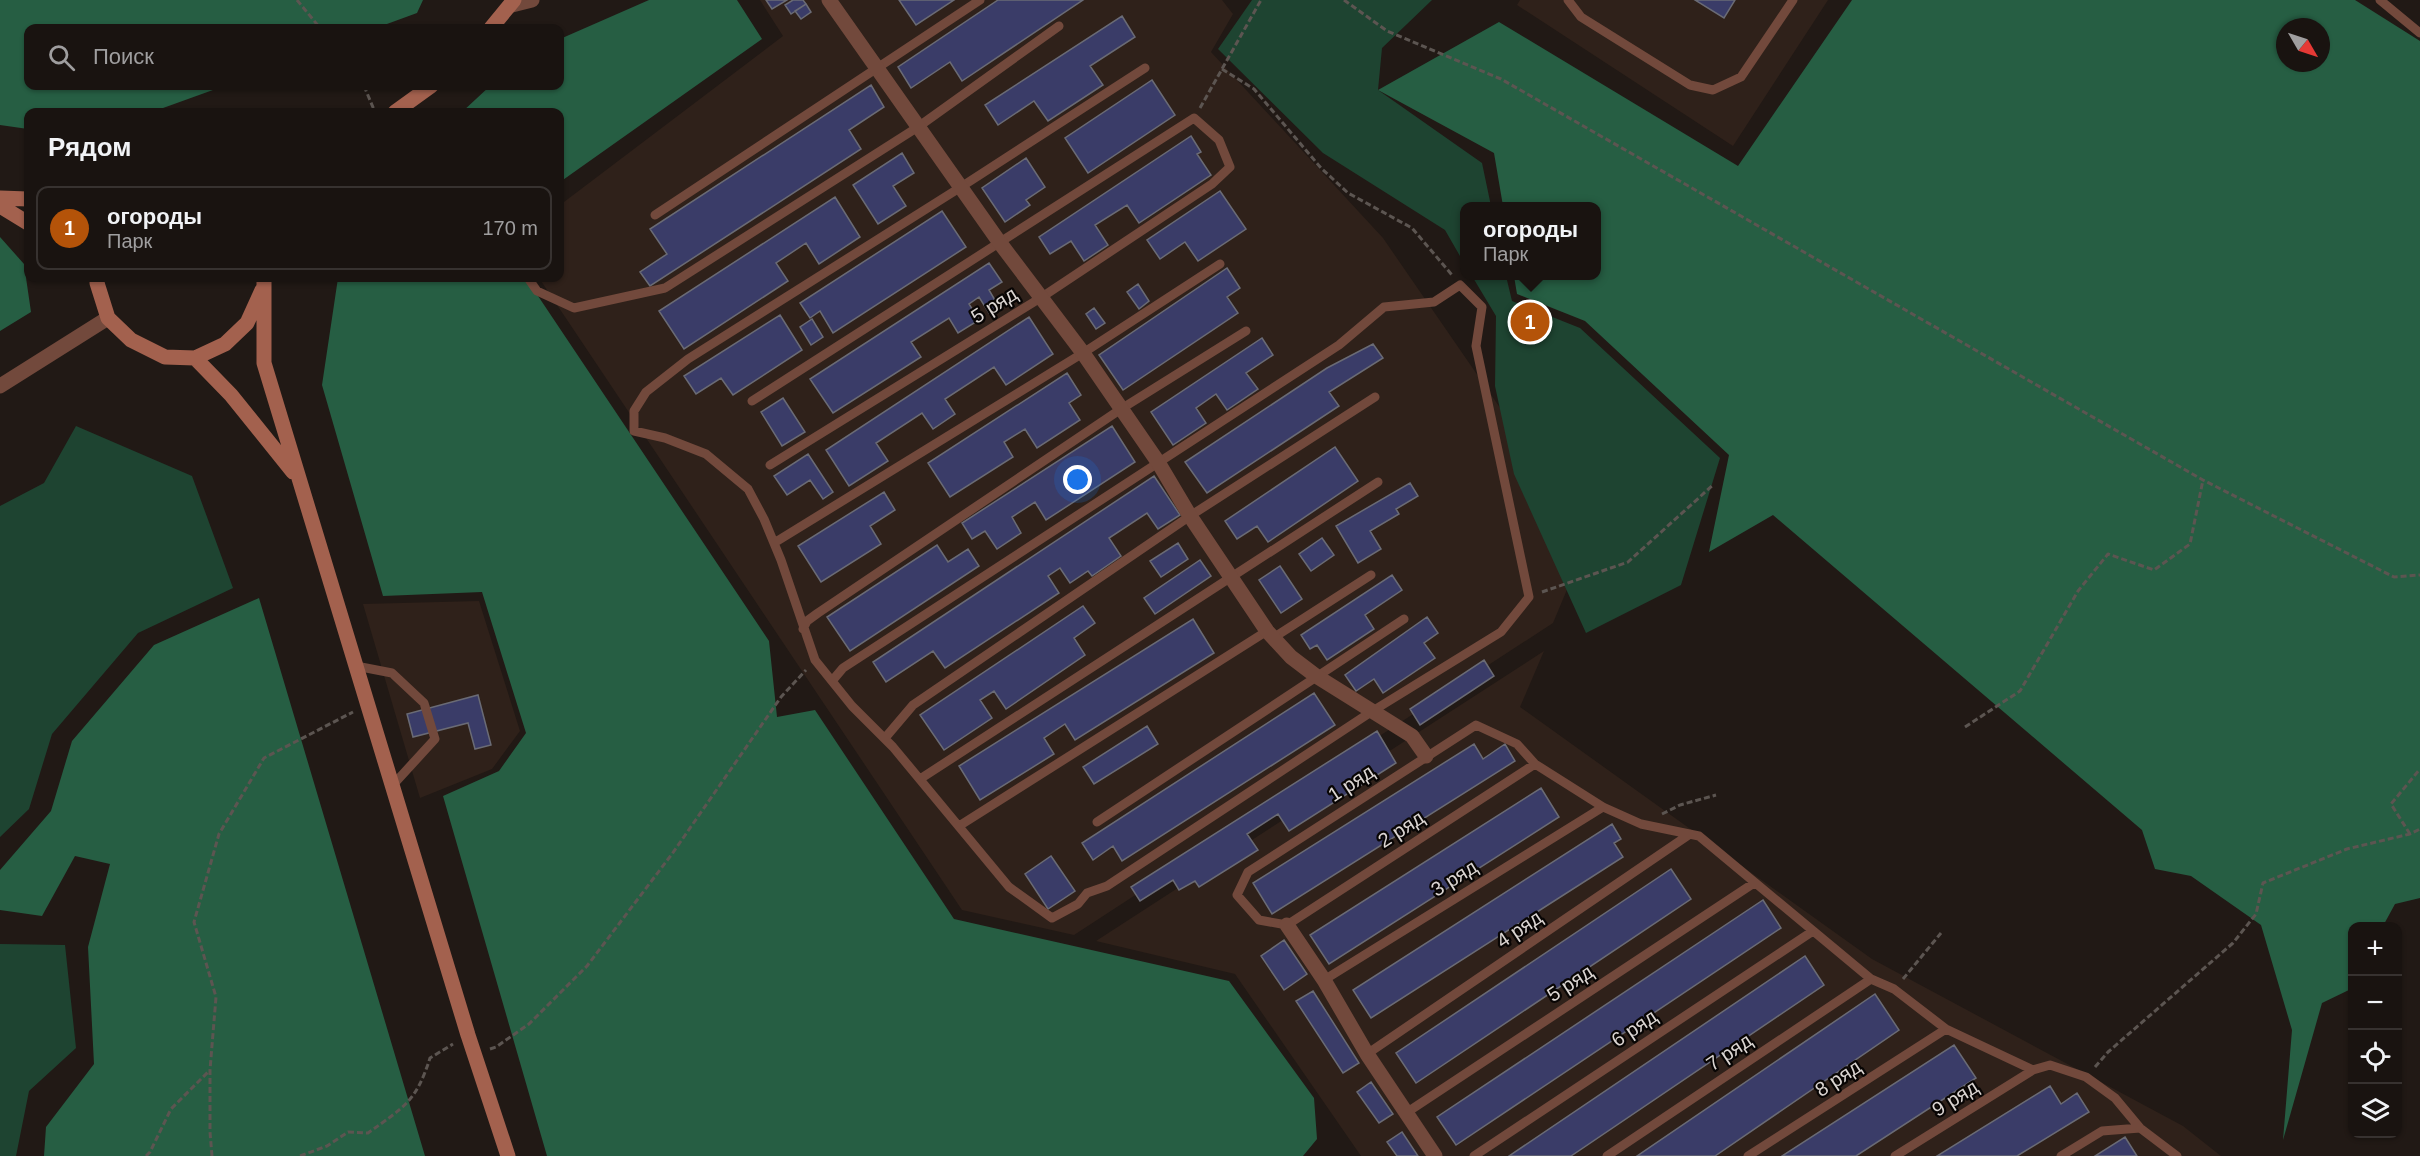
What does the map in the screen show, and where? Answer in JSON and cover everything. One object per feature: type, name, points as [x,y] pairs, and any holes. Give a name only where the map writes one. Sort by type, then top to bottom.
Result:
[{"type":"main road","points":[[494,24],[513,2]]},
{"type":"main road","points":[[406,108],[426,90]]},
{"type":"main road","points":[[0,198],[24,199]]},
{"type":"main road","points":[[0,206],[24,221]]},
{"type":"main road","points":[[97,282],[108,318],[131,340],[165,357],[195,358],[225,344],[247,323],[264,282]]},
{"type":"main road","points":[[264,282],[264,363],[468,1035],[508,1156]]},
{"type":"main road","points":[[195,358],[231,394],[300,482]]},
{"type":"street","points":[[513,2],[532,0]]},
{"type":"street","points":[[831,0],[1000,243],[1083,353],[1158,462],[1230,578],[1270,635],[1290,657],[1316,676],[1412,736],[1426,756]]},
{"type":"street","points":[[0,386],[108,318]]},
{"type":"street","points":[[1287,925],[1324,980],[1367,1054],[1435,1156]]},
{"type":"lane","points":[[654,215],[980,0]]},
{"type":"lane","points":[[1568,0],[1581,17],[1690,85],[1713,90],[1741,77],[1793,0]]},
{"type":"lane","points":[[2379,0],[2420,33]]},
{"type":"lane","points":[[531,282],[537,291],[574,308],[665,288],[918,127],[1059,26]]},
{"type":"lane","points":[[832,681],[843,668],[1339,345],[1384,307],[1434,302],[1460,285],[1482,307],[1476,346],[1529,597],[1501,632],[1371,712],[1107,886],[1087,893],[1078,904],[1052,918],[1009,887],[885,738],[852,706],[815,660],[774,543],[748,489],[706,454],[665,438],[634,431],[634,411],[646,392],[688,359],[1145,68]]},
{"type":"lane","points":[[752,401],[1194,118]]},
{"type":"lane","name":"5 ряд","points":[[770,465],[1042,297],[1212,184],[1230,167],[1219,140],[1194,118]]},
{"type":"lane","points":[[774,543],[1083,353],[1221,264]]},
{"type":"lane","points":[[803,628],[813,617],[1121,409],[1246,331]]},
{"type":"lane","points":[[885,738],[913,705],[1190,516],[1375,397]]},
{"type":"lane","points":[[920,779],[1378,482]]},
{"type":"lane","points":[[959,826],[1371,575]]},
{"type":"lane","points":[[1097,822],[1404,619]]},
{"type":"lane","points":[[356,666],[392,672],[424,703],[435,739],[392,786]]},
{"type":"lane","name":"1 ряд","points":[[1287,925],[1259,920],[1237,894],[1248,872],[1426,756],[1476,725],[1517,744],[1535,764]]},
{"type":"lane","points":[[1535,764],[1603,807],[1641,824],[1699,837],[1871,979],[1894,989],[1946,1029],[2033,1070],[2050,1065],[2086,1077],[2115,1098],[2140,1128],[2177,1156]]},
{"type":"lane","name":"2 ряд","points":[[1287,925],[1535,764]]},
{"type":"lane","name":"3 ряд","points":[[1324,980],[1603,807]]},
{"type":"lane","name":"4 ряд","points":[[1367,1054],[1690,834]]},
{"type":"lane","name":"5 ряд","points":[[1406,1113],[1754,883]]},
{"type":"lane","name":"6 ряд","points":[[1474,1156],[1813,931]]},
{"type":"lane","name":"7 ряд","points":[[1606,1156],[1871,979]]},
{"type":"lane","name":"8 ряд","points":[[1748,1156],[1946,1029]]},
{"type":"lane","name":"9 ряд","points":[[1895,1156],[2033,1070]]},
{"type":"lane","points":[[2061,1156],[2102,1131],[2140,1128]]},
{"type":"path","points":[[297,0],[317,24]]},
{"type":"path","points":[[1194,118],[1261,0]]},
{"type":"path","points":[[1344,0],[1387,31],[1501,79],[2203,480],[2394,577],[2420,575]]},
{"type":"path","points":[[1222,69],[1254,89],[1321,168],[1348,193],[1412,228],[1460,285]]},
{"type":"path","points":[[366,90],[373,108]]},
{"type":"path","points":[[1965,728],[2020,691],[2078,591],[2108,554],[2154,570],[2190,544],[2203,480]]},
{"type":"path","points":[[1529,597],[1628,562],[1713,485]]},
{"type":"path","points":[[473,1051],[496,1047],[529,1024],[587,966],[672,854],[780,697],[815,660]]},
{"type":"path","points":[[212,1156],[210,1070],[216,997],[194,922],[219,834],[264,758],[367,705]]},
{"type":"path","points":[[2410,834],[2391,804],[2420,769]]},
{"type":"path","points":[[1641,824],[1680,806],[1716,795]]},
{"type":"path","points":[[2086,1077],[2108,1052],[2234,944],[2256,914],[2263,884],[2347,849],[2410,834],[2420,829]]},
{"type":"path","points":[[1894,989],[1941,933]]},
{"type":"path","points":[[300,1156],[327,1146],[348,1132],[368,1134],[408,1104],[422,1084],[430,1058],[468,1035]]},
{"type":"path","points":[[146,1156],[171,1109],[210,1070]]},
{"type":"shaded area","points":[[760,0],[1222,0],[1233,14],[1211,52],[1383,238],[1589,537],[1553,623],[1074,935],[962,910],[542,282],[564,282],[564,202],[783,36]]},
{"type":"shaded area","points":[[1520,0],[1828,0],[1733,146],[1517,5]]},
{"type":"shaded area","points":[[479,601],[520,731],[492,769],[420,798],[363,604]]},
{"type":"shaded area","points":[[1544,651],[1520,707],[1872,959],[2183,1126],[2221,1156],[1361,1156],[1235,974],[1096,941]]},
{"type":"green space","points":[[0,0],[423,0],[417,13],[387,24],[24,24],[24,90],[213,90],[163,108],[24,108],[24,128],[0,125]]},
{"type":"green space","points":[[649,0],[737,0],[762,39],[564,179],[564,108],[466,108],[486,90],[564,90],[564,37]]},
{"type":"green space","points":[[1252,0],[1432,0],[1382,48],[1378,90],[1482,163],[1490,202],[1460,202],[1460,256],[1445,230],[1323,153],[1218,49]]},
{"type":"green space","points":[[1852,0],[2355,0],[2420,41],[2420,898],[2395,904],[2385,922],[2348,922],[2348,990],[2322,1003],[2283,1140],[2292,1030],[2261,925],[2191,876],[2155,869],[2142,830],[1773,515],[1709,552],[1729,455],[1585,321],[1517,294],[1515,280],[1601,280],[1601,202],[1502,202],[1494,153],[1378,90],[1499,22],[1738,166]]},
{"type":"green space","points":[[0,237],[24,264],[24,282],[27,282],[31,312],[0,331]]},
{"type":"green space","points":[[1474,280],[1507,280],[1512,301],[1580,328],[1720,458],[1681,585],[1586,633],[1514,474],[1495,386],[1496,316]]},
{"type":"green space","points":[[337,282],[529,282],[769,641],[777,717],[815,710],[954,919],[1229,981],[1314,1098],[1317,1139],[1303,1156],[547,1156],[443,796],[499,771],[526,733],[482,592],[383,596],[322,385]]},
{"type":"green space","points":[[76,426],[192,476],[233,588],[138,633],[52,734],[29,809],[0,837],[0,506],[44,483]]},
{"type":"green space","points":[[259,598],[425,1156],[44,1156],[46,1127],[94,1064],[88,947],[110,864],[75,856],[42,916],[0,910],[0,870],[51,811],[72,741],[154,645]]},
{"type":"green space","points":[[0,944],[65,945],[76,1048],[29,1091],[16,1156],[0,1156]]},
{"type":"building","points":[[766,0],[787,0],[772,9]]},
{"type":"building","points":[[793,0],[803,0],[806,4],[791,14],[785,5]]},
{"type":"building","points":[[899,0],[954,0],[916,25]]},
{"type":"building","points":[[998,0],[1083,0],[962,81],[950,62],[911,88],[898,67]]},
{"type":"building","points":[[1695,0],[1735,0],[1724,18]]},
{"type":"building","points":[[806,4],[811,12],[801,19],[795,11]]},
{"type":"building","points":[[1122,16],[1135,37],[1090,66],[1103,85],[1048,121],[1034,101],[998,125],[985,105]]},
{"type":"building","points":[[1152,80],[1175,115],[1088,173],[1065,138]]},
{"type":"building","points":[[871,85],[884,107],[849,130],[861,149],[650,286],[640,272],[667,254],[650,229]]},
{"type":"building","points":[[1191,136],[1201,152],[1197,154],[1211,175],[1139,223],[1127,205],[1095,225],[1108,245],[1084,261],[1071,241],[1050,254],[1039,237]]},
{"type":"building","points":[[902,153],[914,173],[893,186],[906,206],[878,224],[853,185]]},
{"type":"building","points":[[1026,158],[1045,187],[1026,200],[1030,205],[1005,222],[982,188]]},
{"type":"building","points":[[1220,191],[1246,229],[1198,261],[1185,242],[1160,259],[1147,240]]},
{"type":"building","points":[[835,197],[860,237],[819,264],[806,243],[776,263],[788,281],[684,349],[659,311]]},
{"type":"building","points":[[942,211],[966,247],[833,333],[820,311],[810,318],[800,303]]},
{"type":"building","points":[[989,263],[1002,282],[989,290],[999,307],[989,313],[979,297],[969,304],[979,320],[958,333],[949,318],[911,342],[921,357],[833,413],[810,379]]},
{"type":"building","points":[[1227,268],[1240,288],[1227,297],[1238,313],[1123,390],[1099,355]]},
{"type":"building","points":[[1138,284],[1149,301],[1139,309],[1127,292]]},
{"type":"building","points":[[1094,308],[1105,323],[1096,329],[1086,314]]},
{"type":"building","points":[[780,315],[802,350],[733,395],[721,378],[696,394],[684,376]]},
{"type":"building","points":[[1029,317],[1053,354],[1006,385],[994,367],[945,399],[955,414],[933,429],[922,413],[876,443],[888,461],[849,486],[826,450]]},
{"type":"building","points":[[812,319],[823,337],[811,345],[800,327]]},
{"type":"building","points":[[1262,338],[1273,355],[1246,373],[1258,389],[1227,410],[1216,394],[1196,408],[1206,423],[1173,445],[1151,412]]},
{"type":"building","points":[[1373,344],[1383,358],[1329,392],[1339,406],[1207,493],[1185,462],[1327,368]]},
{"type":"building","points":[[1067,373],[1081,395],[1069,403],[1080,420],[1037,448],[1025,429],[1004,442],[1013,457],[950,497],[928,463]]},
{"type":"building","points":[[783,398],[805,432],[782,446],[761,412]]},
{"type":"building","points":[[1112,426],[1135,462],[1046,520],[1035,502],[1012,517],[1021,533],[997,549],[985,531],[972,539],[962,523]]},
{"type":"building","points":[[1335,447],[1358,481],[1268,542],[1257,526],[1237,539],[1225,521]]},
{"type":"building","points":[[808,454],[833,492],[823,499],[810,480],[787,495],[774,476]]},
{"type":"building","points":[[1154,476],[1180,515],[1158,529],[1147,513],[1109,538],[1121,556],[1092,576],[1088,571],[1070,583],[1060,568],[1048,576],[1059,593],[945,668],[933,651],[886,682],[873,662]]},
{"type":"building","points":[[1410,483],[1418,496],[1396,509],[1399,514],[1370,531],[1381,549],[1358,563],[1336,526]]},
{"type":"building","points":[[884,492],[895,510],[870,526],[881,544],[821,582],[798,546]]},
{"type":"building","points":[[1322,538],[1334,555],[1311,571],[1299,554]]},
{"type":"building","points":[[1178,543],[1188,559],[1161,577],[1150,561]]},
{"type":"building","points":[[937,545],[948,562],[968,549],[979,566],[850,651],[827,617]]},
{"type":"building","points":[[1200,560],[1211,576],[1155,614],[1144,598]]},
{"type":"building","points":[[1280,566],[1302,599],[1281,613],[1259,580]]},
{"type":"building","points":[[1392,575],[1402,590],[1365,615],[1374,629],[1327,660],[1317,645],[1310,649],[1301,635]]},
{"type":"building","points":[[1083,606],[1095,623],[1074,638],[1085,655],[1006,709],[994,691],[980,700],[992,718],[944,750],[920,715]]},
{"type":"building","points":[[1427,617],[1438,633],[1424,643],[1435,658],[1383,693],[1374,679],[1356,691],[1345,675]]},
{"type":"building","points":[[1193,619],[1214,653],[1075,740],[1065,724],[1044,738],[1054,754],[980,800],[959,766]]},
{"type":"building","points":[[1484,660],[1494,676],[1420,725],[1410,709]]},
{"type":"building","points":[[1314,693],[1335,725],[1122,861],[1113,846],[1093,860],[1082,843]]},
{"type":"building","points":[[478,695],[491,745],[475,749],[468,723],[413,737],[407,714]]},
{"type":"building","points":[[1147,726],[1158,744],[1094,784],[1083,767]]},
{"type":"building","points":[[1377,731],[1396,763],[1289,831],[1278,814],[1247,834],[1258,850],[1199,887],[1195,881],[1179,890],[1173,880],[1140,901],[1131,887]]},
{"type":"building","points":[[1474,744],[1483,759],[1505,744],[1515,761],[1272,914],[1253,883]]},
{"type":"building","points":[[1541,788],[1559,817],[1329,964],[1310,935]]},
{"type":"building","points":[[1612,824],[1621,839],[1614,843],[1623,857],[1371,1018],[1353,990]]},
{"type":"building","points":[[1051,856],[1075,891],[1048,909],[1025,874]]},
{"type":"building","points":[[1671,869],[1691,899],[1416,1083],[1396,1053]]},
{"type":"building","points":[[1763,900],[1781,928],[1456,1145],[1437,1117]]},
{"type":"building","points":[[1284,940],[1307,974],[1284,990],[1261,956]]},
{"type":"building","points":[[1805,956],[1824,985],[1571,1156],[1509,1156]]},
{"type":"building","points":[[1313,991],[1359,1063],[1343,1073],[1296,1001]]},
{"type":"building","points":[[1875,994],[1899,1030],[1715,1156],[1637,1156]]},
{"type":"building","points":[[1954,1045],[1976,1078],[1856,1156],[1782,1156]]},
{"type":"building","points":[[1371,1082],[1393,1114],[1379,1123],[1357,1092]]},
{"type":"building","points":[[2050,1086],[2061,1104],[2077,1093],[2089,1112],[2017,1156],[1937,1156]]},
{"type":"building","points":[[1402,1132],[1418,1156],[1397,1156],[1387,1142]]},
{"type":"building","points":[[2125,1137],[2137,1156],[2095,1156]]},
{"type":"place","name":"огороды","points":[[1530,322]]}]
